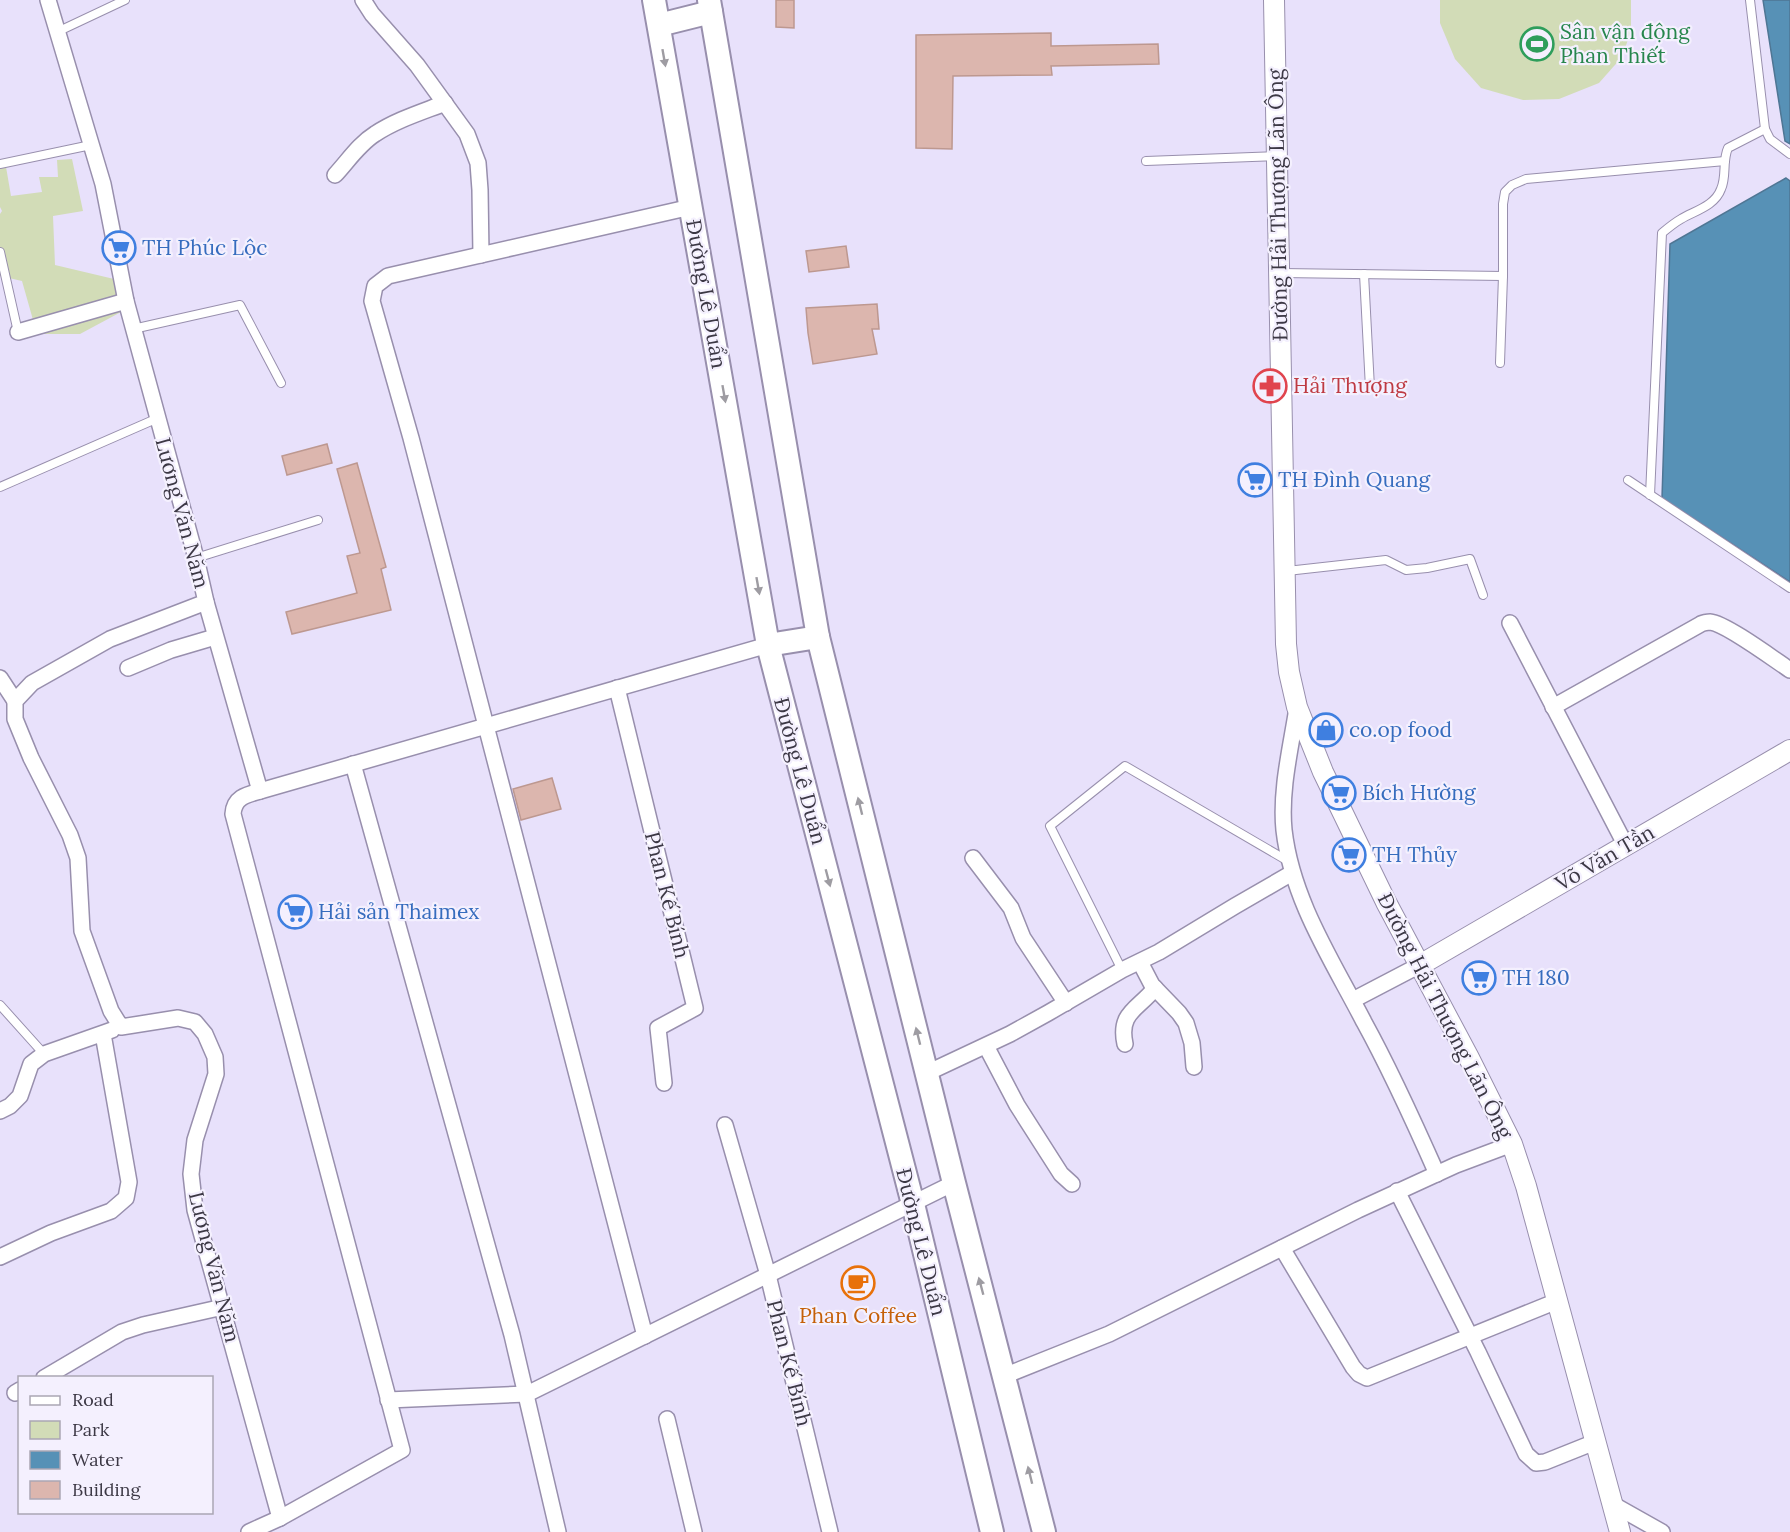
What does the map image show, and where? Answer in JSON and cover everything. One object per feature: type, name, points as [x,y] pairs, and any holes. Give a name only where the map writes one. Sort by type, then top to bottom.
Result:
[{"type":"main road","name":"Đường Lê Duẩn","points":[[654,0],[768,645],[912,1204],[992,1532]]},
{"type":"main road","points":[[658,25],[710,6],[818,637],[954,1183],[1044,1532]]},
{"type":"main road","points":[[768,645],[818,637]]},
{"type":"street","name":"Lương Văn Năm","points":[[15,700],[32,683],[110,639],[206,602],[133,330],[103,184],[48,0]]},
{"type":"street","points":[[363,0],[372,14],[417,65],[466,134],[478,163],[481,255]]},
{"type":"street","name":"Đường Hải Thượng Lãn Ông","points":[[1274,0],[1286,644],[1297,708],[1323,772],[1386,902],[1512,1144],[1526,1186],[1620,1532]]},
{"type":"street","points":[[335,175],[375,134],[445,103]]},
{"type":"street","points":[[645,1336],[411,438],[372,301],[375,286],[388,276],[691,207]]},
{"type":"street","points":[[18,332],[126,301]]},
{"type":"street","points":[[206,602],[214,637],[260,790]]},
{"type":"street","points":[[1553,707],[1701,624],[1709,622],[1720,625],[1790,670]]},
{"type":"street","points":[[1510,623],[1626,846]]},
{"type":"street","points":[[128,668],[171,650],[214,637]]},
{"type":"street","points":[[249,1532],[280,1518],[402,1450],[233,814],[233,807],[237,800],[260,790],[768,645]]},
{"type":"street","points":[[0,678],[15,700],[15,719],[30,758],[70,835],[78,858],[82,931],[111,1011],[121,1027]]},
{"type":"street","name":"Phan Kế Bính","points":[[617,688],[695,1008],[658,1028],[664,1083]]},
{"type":"street","points":[[1297,708],[1287,770],[1283,815],[1291,868],[1311,920],[1401,1093],[1437,1173]]},
{"type":"street","name":"Võ Văn Tần","points":[[1420,965],[1790,750]]},
{"type":"street","points":[[352,764],[512,1335],[558,1532]]},
{"type":"street","points":[[973,858],[1011,908],[1023,938],[1065,1003]]},
{"type":"street","points":[[927,1073],[986,1046],[1122,970],[1160,952],[1291,868]]},
{"type":"street","points":[[1140,962],[1155,988],[1186,1023],[1192,1043],[1194,1067]]},
{"type":"street","points":[[1353,1000],[1420,965]]},
{"type":"street","points":[[1125,1044],[1124,1022],[1131,1011],[1155,988]]},
{"type":"street","name":"Lương Văn Năm","points":[[44,1054],[121,1027],[178,1018],[195,1022],[205,1034],[215,1057],[216,1074],[195,1140],[191,1174],[195,1210],[280,1518]]},
{"type":"street","points":[[0,1257],[51,1233],[111,1211],[126,1198],[129,1182],[103,1034]]},
{"type":"street","points":[[986,1046],[1017,1106],[1061,1174],[1072,1184]]},
{"type":"street","points":[[0,1111],[10,1106],[20,1096],[31,1064],[44,1054]]},
{"type":"street","name":"Phan Kế Bính","points":[[725,1125],[768,1275],[830,1532]]},
{"type":"street","points":[[1004,1376],[1108,1334],[1398,1191],[1512,1144]]},
{"type":"street","points":[[388,1400],[527,1395],[954,1183]]},
{"type":"street","points":[[1398,1191],[1530,1460],[1536,1463],[1545,1462],[1595,1443]]},
{"type":"street","points":[[1282,1248],[1353,1367],[1366,1378],[1557,1301]]},
{"type":"street","points":[[46,1376],[122,1332],[223,1307]]},
{"type":"street","points":[[667,1419],[694,1532]]},
{"type":"street","points":[[1614,1505],[1662,1532]]},
{"type":"lane","points":[[57,32],[125,0]]},
{"type":"lane","points":[[1750,0],[1765,129],[1770,139],[1790,154]]},
{"type":"lane","points":[[1650,495],[1662,233],[1671,225],[1718,197],[1726,174],[1725,154],[1728,148],[1765,129]]},
{"type":"lane","points":[[0,164],[91,145]]},
{"type":"lane","points":[[1146,161],[1277,156]]},
{"type":"lane","points":[[1500,363],[1503,204],[1505,192],[1512,185],[1526,179],[1725,161]]},
{"type":"lane","points":[[0,252],[18,332]]},
{"type":"lane","points":[[1280,273],[1503,276]]},
{"type":"lane","points":[[1364,274],[1370,388]]},
{"type":"lane","points":[[133,330],[240,305],[281,382]]},
{"type":"lane","points":[[0,487],[158,418]]},
{"type":"lane","points":[[1628,480],[1790,588]]},
{"type":"lane","points":[[196,558],[318,520]]},
{"type":"lane","points":[[1285,572],[1386,560],[1406,570],[1470,559],[1483,595]]},
{"type":"lane","points":[[1122,970],[1050,826],[1125,766],[1291,868]]},
{"type":"lane","points":[[0,1005],[44,1054]]},
{"type":"green space","name":"Sân vận động Phan Thiết","points":[[1440,0],[1631,0],[1631,31],[1622,57],[1599,83],[1559,99],[1523,100],[1481,88],[1455,59],[1440,23]]},
{"type":"green space","points":[[72,159],[83,211],[53,216],[55,265],[114,279],[121,312],[80,334],[37,334],[22,281],[0,276],[0,214],[2,211],[0,207],[0,160],[5,161],[11,196],[42,192],[39,177],[58,177],[57,160]]},
{"type":"water","points":[[1763,0],[1790,0],[1790,144],[1785,141]]},
{"type":"water","points":[[1786,178],[1790,181],[1790,582],[1662,498],[1670,244]]},
{"type":"building","points":[[776,0],[794,0],[794,28],[776,27]]},
{"type":"building","points":[[1051,33],[1051,46],[1158,44],[1159,64],[1051,66],[1052,75],[953,76],[952,149],[916,148],[916,35]]},
{"type":"building","points":[[846,246],[849,267],[809,272],[806,251]]},
{"type":"building","points":[[877,304],[879,329],[872,329],[877,354],[813,364],[806,308]]},
{"type":"building","points":[[327,444],[332,463],[287,475],[282,456]]},
{"type":"building","points":[[357,463],[386,567],[381,569],[391,610],[292,634],[286,612],[357,593],[347,556],[360,553],[337,469]]},
{"type":"building","points":[[552,778],[561,809],[521,820],[513,789]]},
{"type":"place","name":"Sân vận động Phan Thiết","points":[[1537,44]]},
{"type":"place","name":"TH Phúc Lộc","points":[[119,248]]},
{"type":"place","name":"Hải Thượng","points":[[1270,386]]},
{"type":"place","name":"TH Đình Quang","points":[[1255,480]]},
{"type":"place","name":"co.op food","points":[[1326,730]]},
{"type":"place","name":"Bích Hường","points":[[1339,793]]},
{"type":"place","name":"TH Thủy","points":[[1349,855]]},
{"type":"place","name":"Hải sản Thaimex","points":[[295,912]]},
{"type":"place","name":"TH 180","points":[[1479,978]]},
{"type":"place","name":"Phan Coffee","points":[[858,1283]]}]
